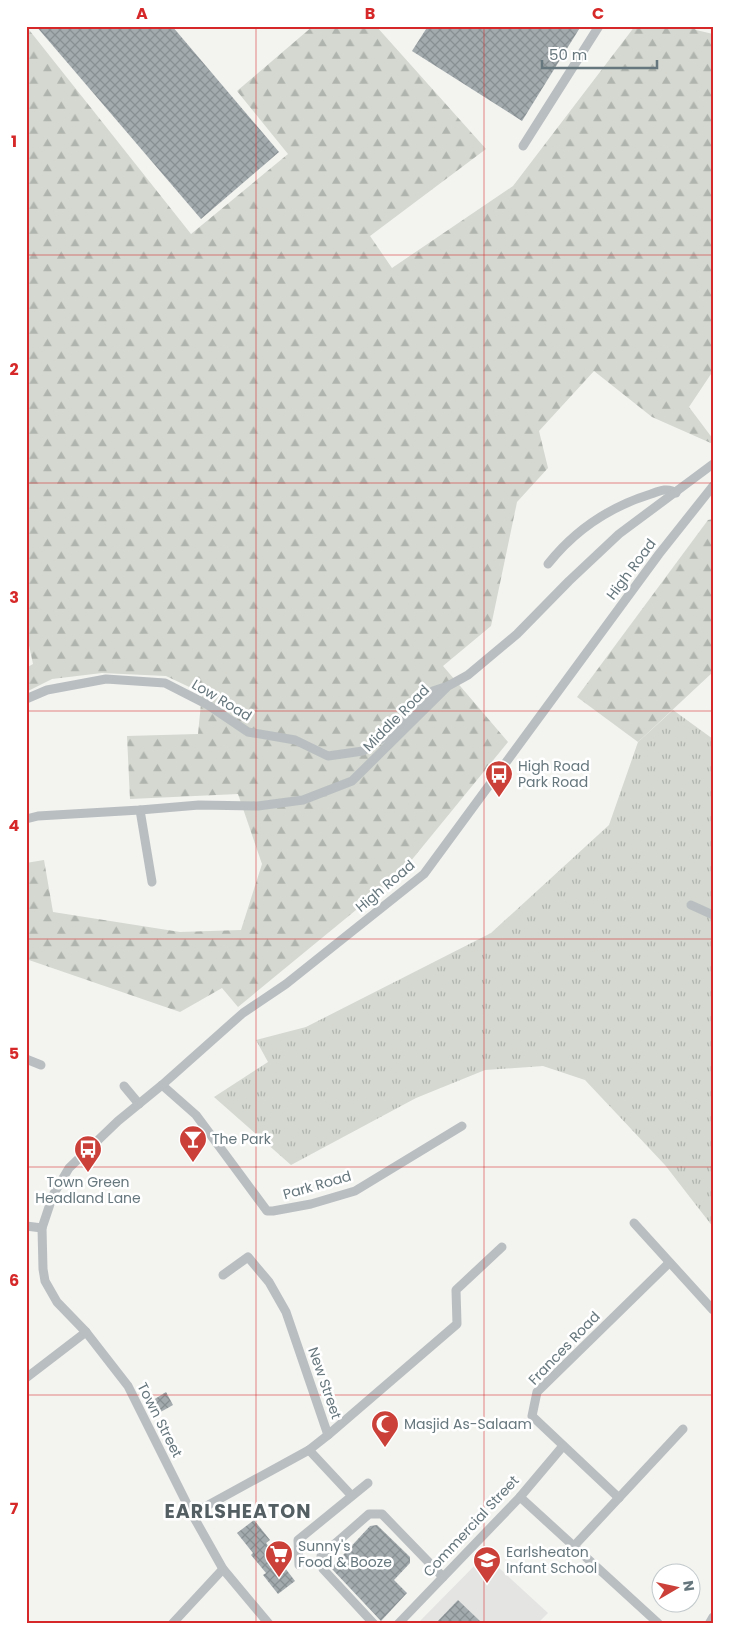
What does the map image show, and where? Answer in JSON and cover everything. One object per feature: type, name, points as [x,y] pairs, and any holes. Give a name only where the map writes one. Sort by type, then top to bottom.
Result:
[{"type":"street","points":[[523,146],[599,26]]},
{"type":"street","name":"Middle Road","points":[[26,819],[38,816],[199,805],[258,806],[303,800],[352,781],[448,686],[468,675],[517,634],[619,534],[713,464]]},
{"type":"street","name":"High Road","points":[[42,1228],[53,1195],[69,1168],[118,1121],[162,1086],[243,1013],[286,984],[424,874],[659,554],[713,486]]},
{"type":"street","points":[[548,564],[578,532],[610,510],[636,498],[661,490],[670,489],[676,493]]},
{"type":"street","name":"Low Road","points":[[26,699],[47,690],[106,679],[165,683],[208,705],[248,732],[295,740],[328,756],[363,751],[394,731],[433,691],[448,686]]},
{"type":"street","points":[[140,810],[152,882]]},
{"type":"street","points":[[691,905],[713,915]]},
{"type":"street","points":[[26,1059],[40,1065]]},
{"type":"street","points":[[124,1086],[139,1104]]},
{"type":"street","name":"Park Road","points":[[162,1086],[196,1115],[267,1211],[311,1204],[355,1191],[462,1126]]},
{"type":"street","points":[[634,1223],[713,1310]]},
{"type":"street","points":[[26,1226],[42,1228]]},
{"type":"street","name":"Town Street","points":[[42,1228],[45,1281],[57,1302],[86,1332],[128,1386],[192,1514],[223,1569],[269,1624]]},
{"type":"street","points":[[328,1435],[457,1324],[456,1290],[502,1247]]},
{"type":"street","name":"New Street","points":[[192,1514],[309,1450],[328,1435],[286,1312],[269,1282],[248,1256],[223,1275]]},
{"type":"street","name":"Frances Road","points":[[619,1498],[532,1416],[537,1392],[669,1262]]},
{"type":"street","points":[[26,1378],[86,1332]]},
{"type":"street","points":[[574,1546],[683,1429]]},
{"type":"street","name":"Commercial Street","points":[[398,1624],[520,1497],[563,1446]]},
{"type":"street","points":[[309,1450],[351,1495]]},
{"type":"street","points":[[299,1565],[298,1540],[368,1483]]},
{"type":"street","points":[[520,1497],[659,1624]]},
{"type":"street","points":[[374,1624],[323,1569],[320,1556],[368,1514],[382,1514],[443,1577]]},
{"type":"street","points":[[172,1624],[223,1569]]},
{"type":"street","points":[[708,1624],[713,1617]]},
{"type":"shaded area","name":"Earlsheaton Infant School","points":[[485,1555],[548,1613],[537,1624],[417,1624]]},
{"type":"green space","points":[[26,26],[191,234],[288,154],[237,91],[313,26],[376,26],[486,149],[370,236],[392,268],[513,186],[635,26],[692,26],[696,30],[713,34],[713,371],[689,407],[713,439],[713,444],[652,417],[594,371],[539,431],[548,468],[517,502],[491,626],[443,666],[508,742],[401,873],[238,1007],[222,988],[180,1012],[26,959],[26,863],[44,860],[53,912],[180,932],[241,930],[262,864],[238,794],[130,799],[127,736],[198,734],[202,693],[166,676],[102,673],[52,679],[26,692],[26,668],[33,664],[26,631]]},
{"type":"green space","points":[[713,519],[713,672],[638,742],[577,697],[708,520]]},
{"type":"green space","points":[[673,710],[713,739],[713,1227],[665,1165],[585,1080],[543,1066],[485,1070],[416,1098],[291,1165],[214,1097],[268,1062],[256,1040],[306,1027],[491,933],[609,825],[638,742]]},
{"type":"building","points":[[36,26],[172,26],[279,152],[201,219]]},
{"type":"building","points":[[428,26],[581,26],[522,121],[412,51]]},
{"type":"building","points":[[166,1392],[173,1405],[157,1414],[150,1402]]},
{"type":"building","points":[[254,1520],[270,1540],[266,1543],[295,1581],[278,1594],[263,1575],[266,1573],[251,1555],[253,1553],[237,1533]]},
{"type":"building","points":[[377,1525],[410,1557],[410,1563],[394,1580],[407,1593],[381,1621],[332,1569],[370,1526]]},
{"type":"building","points":[[458,1600],[483,1624],[435,1624]]},
{"type":"place","name":"High Road Park Road","points":[[499,798]]},
{"type":"place","name":"The Park","points":[[193,1163]]},
{"type":"place","name":"Town Green Headland Lane","points":[[88,1173]]},
{"type":"place","name":"Masjid As-Salaam","points":[[385,1448]]},
{"type":"place","name":"Sunny's Food & Booze","points":[[279,1578]]},
{"type":"place","name":"Earlsheaton Infant School","points":[[487,1584]]},
{"type":"district","name":"EARLSHEATON","points":[[238,1511]]}]
